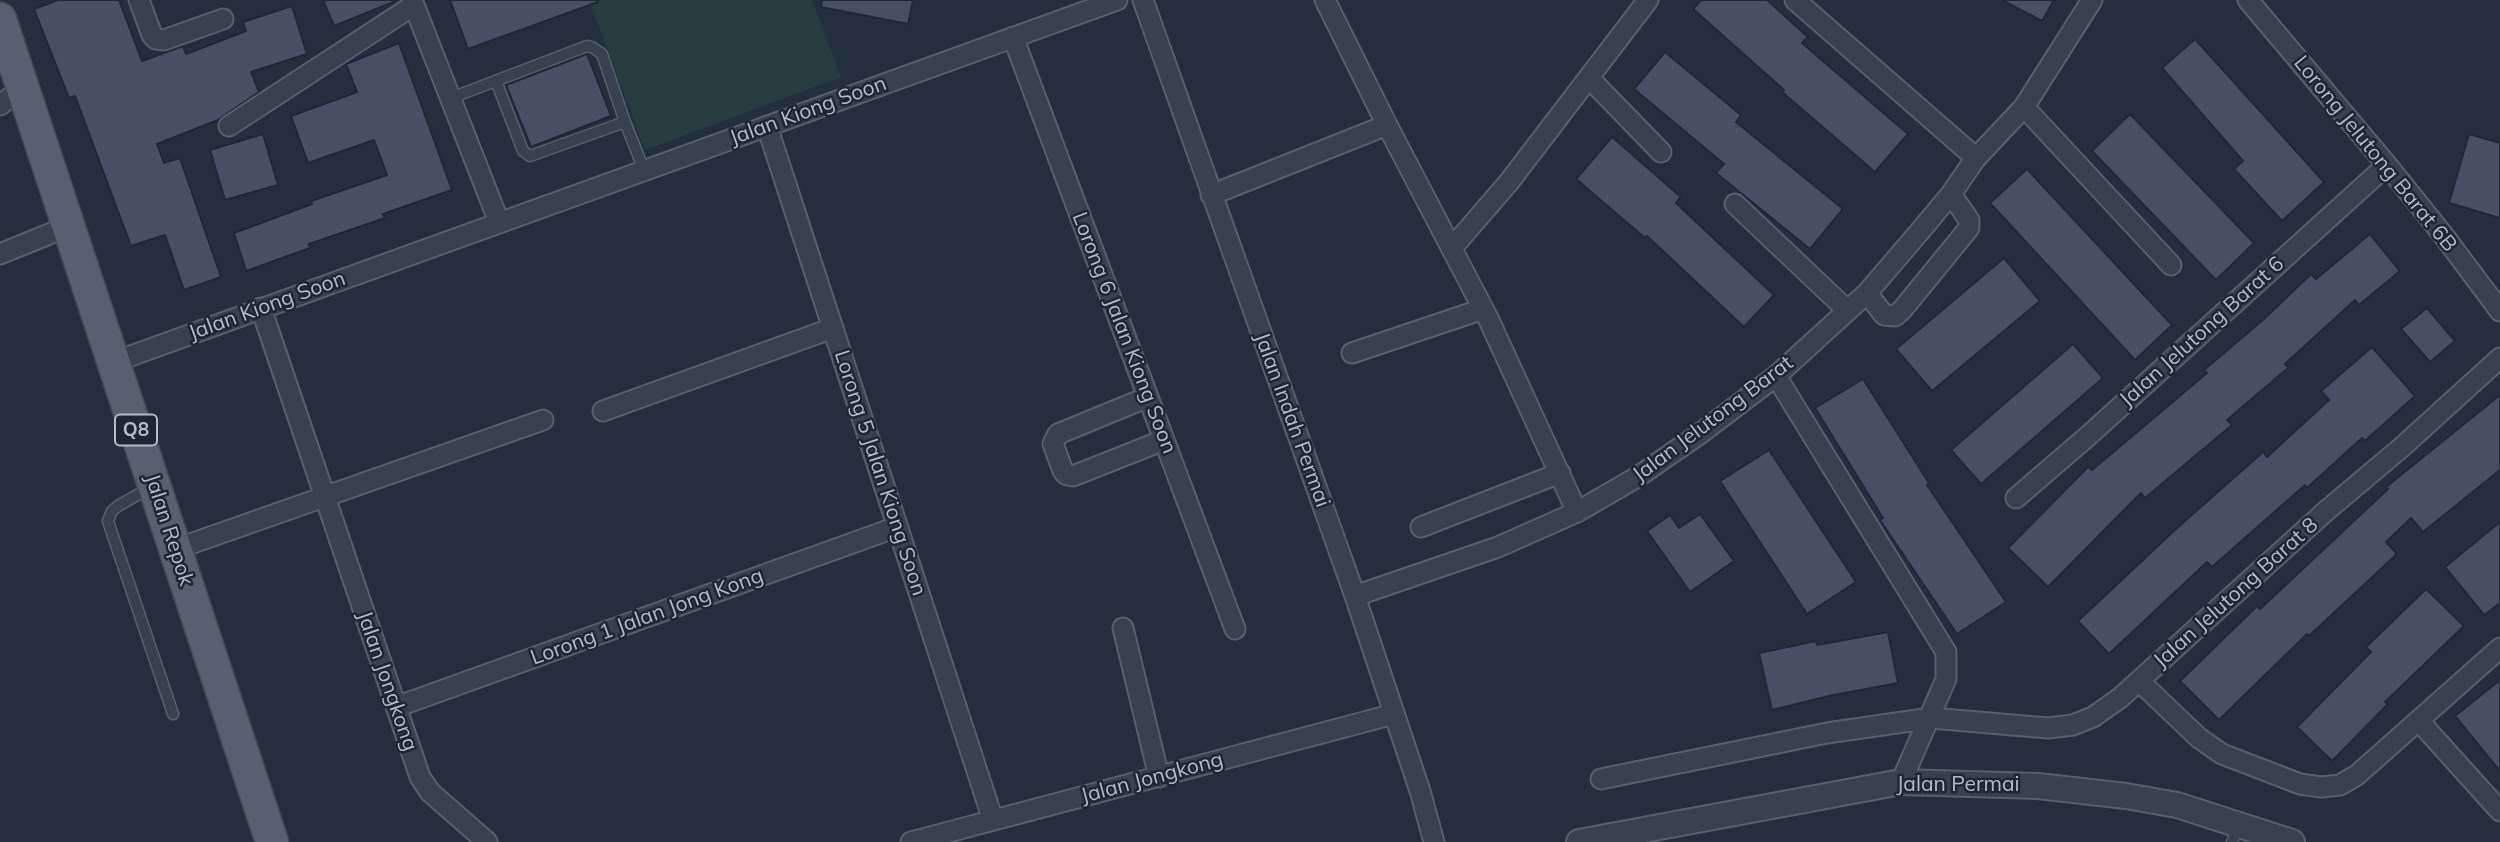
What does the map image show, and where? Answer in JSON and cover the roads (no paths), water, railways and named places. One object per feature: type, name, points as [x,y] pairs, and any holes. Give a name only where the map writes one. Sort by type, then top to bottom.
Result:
[{"type":"main road","name":"Jalan Repok","points":[[1,22],[11,96],[69,226],[273,841]]},
{"type":"street","points":[[139,0],[156,39],[164,40],[223,19]]},
{"type":"street","name":"Jalan Kiong Soon","points":[[114,362],[1117,0]]},
{"type":"street","name":"Jalan Indah Permai","points":[[1143,0],[1355,596],[1420,791],[1434,842]]},
{"type":"street","points":[[1325,0],[1483,309],[1577,512]]},
{"type":"street","points":[[1795,0],[1976,158]]},
{"type":"street","name":"Jalan Jelutong Barat","points":[[1355,596],[1498,547],[1577,512],[1639,476],[1776,376],[1867,293],[1951,194],[1976,158],[2024,107],[2092,0]]},
{"type":"street","name":"Lorong Jelutong Barat 6B","points":[[2248,0],[2387,165],[2500,311]]},
{"type":"street","points":[[1451,248],[1508,182],[1647,1]]},
{"type":"street","points":[[229,126],[413,2],[499,222]]},
{"type":"street","name":"Lorong 6 Jalan Kiong Soon","points":[[1013,37],[1235,629]]},
{"type":"street","points":[[1588,78],[1661,152]]},
{"type":"street","points":[[2024,107],[2171,265]]},
{"type":"street","points":[[1211,194],[1388,125]]},
{"type":"street","name":"Lorong 5 Jalan Kiong Soon","points":[[766,126],[993,820]]},
{"type":"street","name":"Jalan Jelutong Barat 6","points":[[2016,498],[2387,165]]},
{"type":"street","points":[[1867,293],[1884,314],[1895,316],[1902,310],[1969,228],[1969,220],[1951,194]]},
{"type":"street","points":[[1735,204],[1847,310]]},
{"type":"street","points":[[0,254],[69,226]]},
{"type":"street","name":"Jalan Jongkong","points":[[261,308],[420,777],[430,792],[486,842]]},
{"type":"street","points":[[1352,353],[1483,309]]},
{"type":"street","points":[[603,411],[833,328]]},
{"type":"street","name":"Jalan Jelutong Barat 8","points":[[1601,779],[1827,733],[1931,718],[2048,728],[2073,725],[2093,717],[2120,698],[2326,511],[2500,359]]},
{"type":"street","points":[[1776,376],[1946,653],[1946,679],[1901,782]]},
{"type":"street","points":[[1148,397],[1058,434],[1053,444],[1063,471],[1073,476],[1164,440]]},
{"type":"street","points":[[176,550],[543,420]]},
{"type":"street","points":[[1421,527],[1560,473]]},
{"type":"street","name":"Lorong 1 Jalan Jong Kong","points":[[396,706],[898,527]]},
{"type":"street","points":[[1123,628],[1159,777]]},
{"type":"street","points":[[2139,681],[2199,738],[2222,754],[2300,784],[2320,788],[2340,785],[2357,775],[2500,648]]},
{"type":"street","name":"Jalan Jongkong","points":[[911,842],[1394,714]]},
{"type":"street","points":[[2419,721],[2500,811]]},
{"type":"street","name":"Jalan Permai","points":[[1586,841],[1901,782],[2038,786],[2126,796],[2177,805],[2235,834],[2292,842]]},
{"type":"lane","points":[[451,98],[587,46],[597,48],[602,54],[644,170]]},
{"type":"lane","points":[[496,81],[523,151],[530,156],[625,122]]},
{"type":"lane","points":[[155,486],[118,506],[112,511],[108,521],[173,714]]}]
